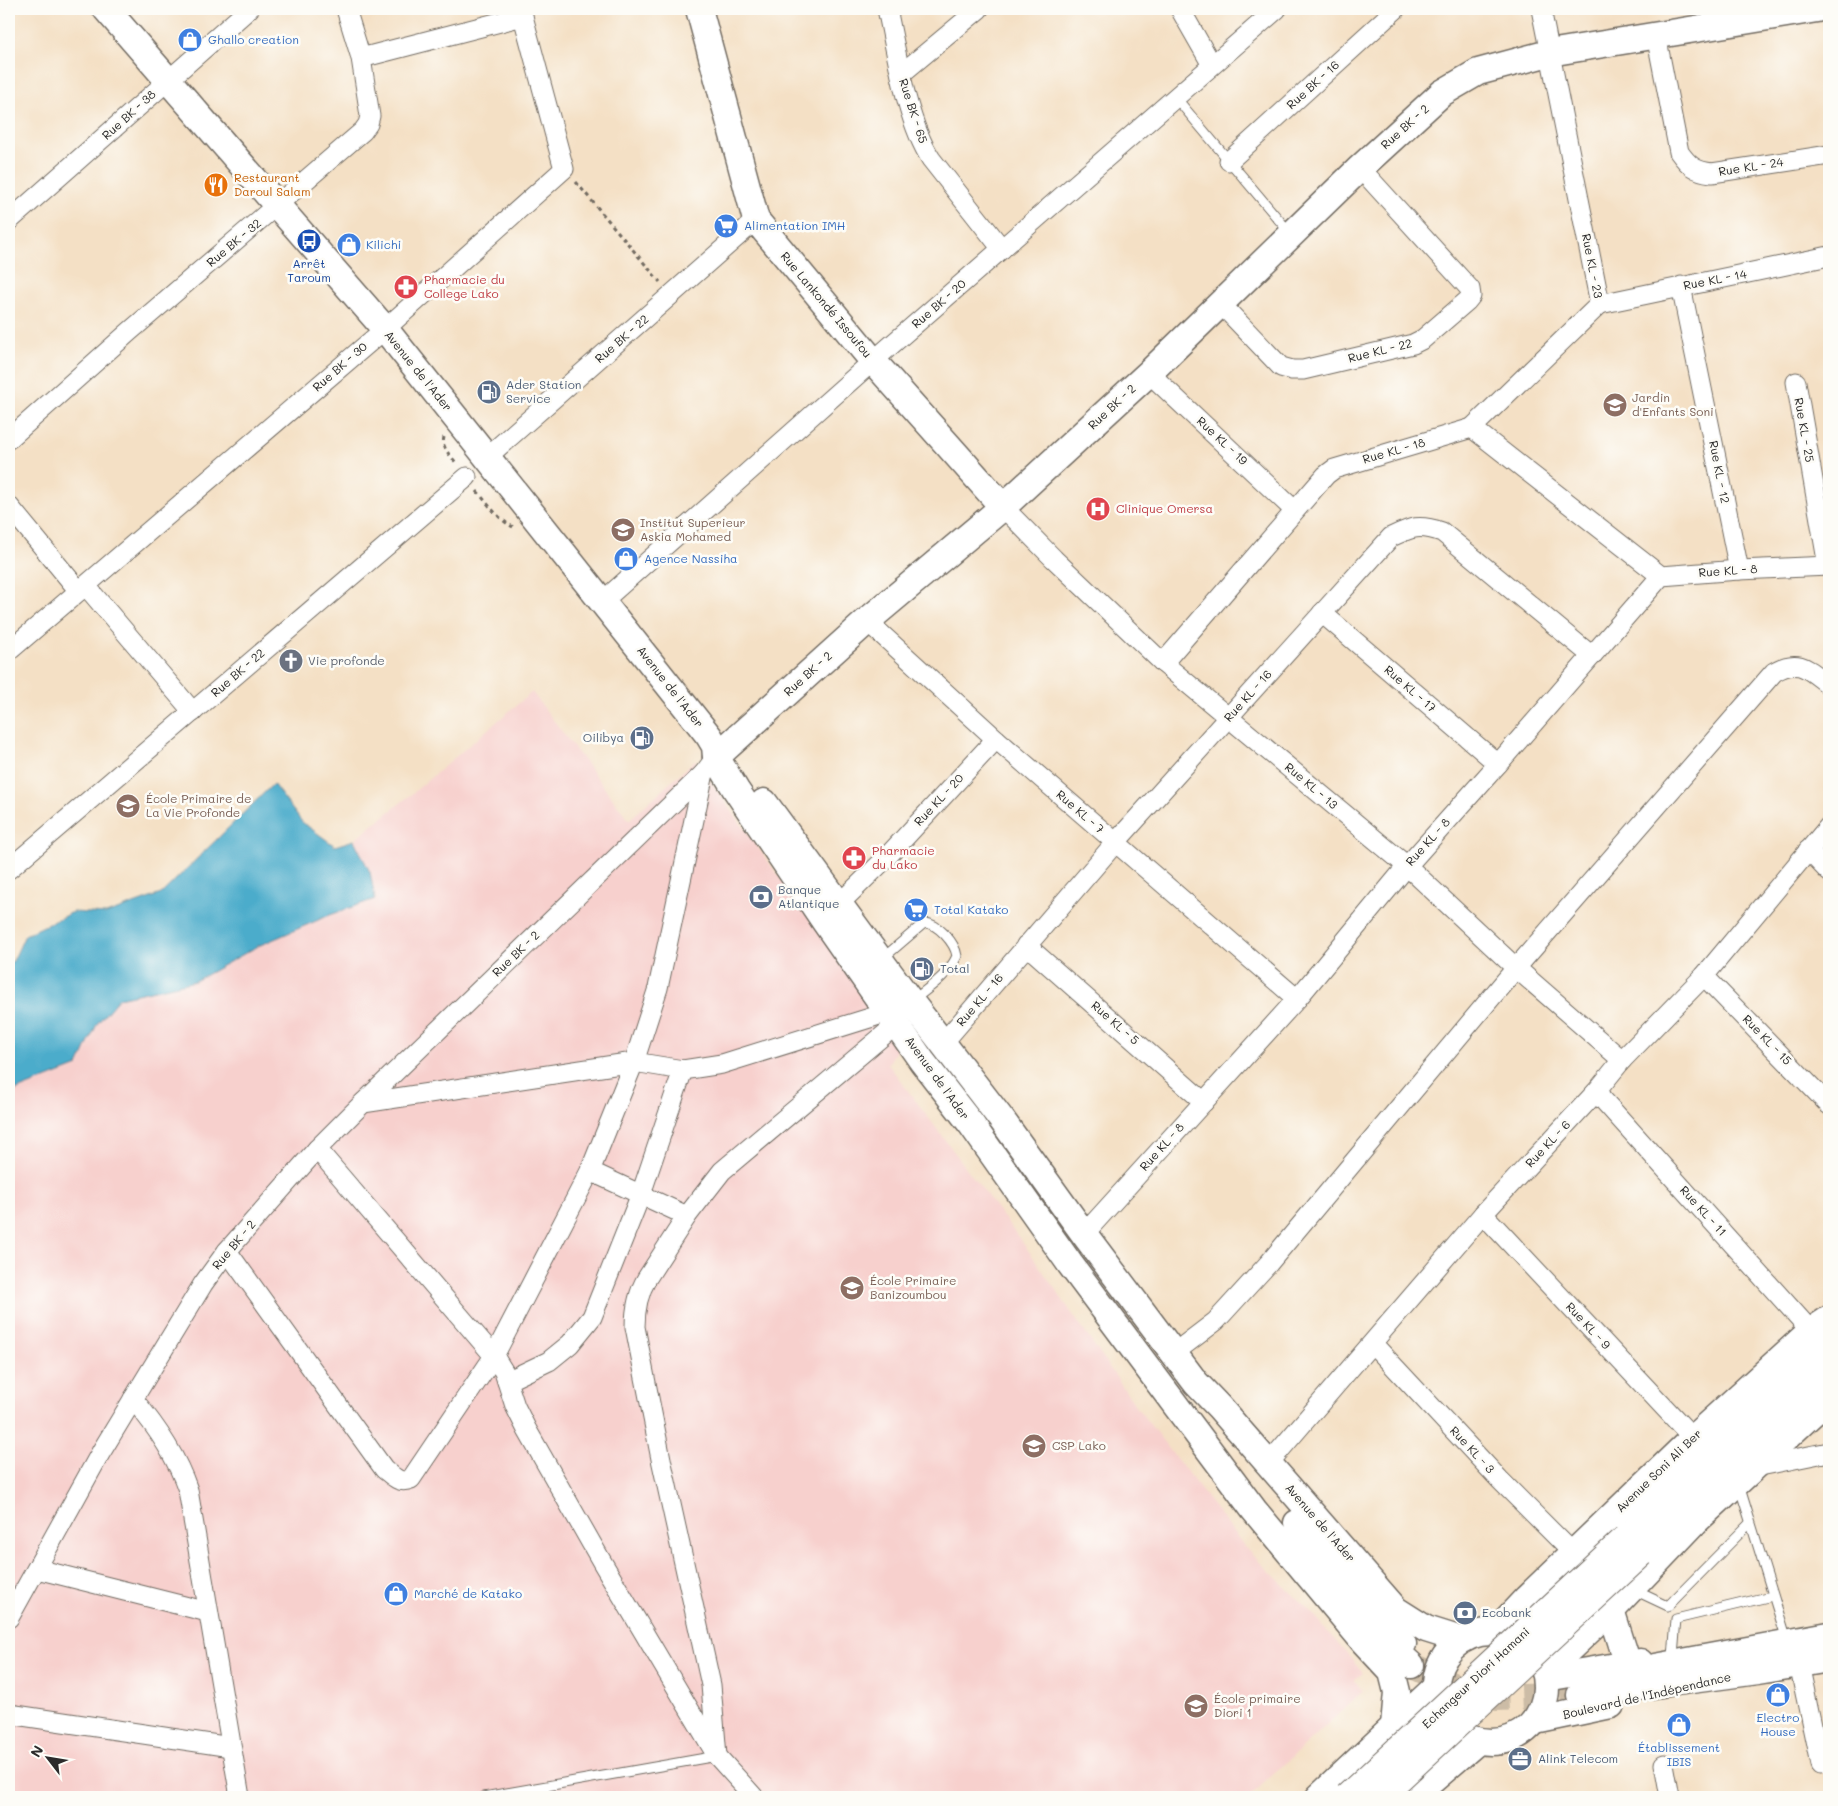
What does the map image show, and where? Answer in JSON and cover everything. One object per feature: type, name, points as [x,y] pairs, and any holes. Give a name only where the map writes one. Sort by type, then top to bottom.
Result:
[{"type":"main road","name":"Avenue de l'Ader","points":[[106,9],[385,329],[603,601],[715,756],[742,798],[871,968],[1070,1264],[1174,1402],[1219,1445],[1367,1625],[1407,1664]]},
{"type":"main road","name":"Rue Lankondé Issoufou","points":[[699,9],[756,220],[873,361],[1004,507]]},
{"type":"main road","name":"Rue BK - 2","points":[[715,756],[867,621],[1004,507],[1149,373],[1360,168],[1442,93],[1478,72],[1549,53],[1817,9]]},
{"type":"main road","name":"Avenue de l'Ader","points":[[715,756],[840,903],[871,968]]},
{"type":"main road","name":"Avenue de l'Ader","points":[[899,1012],[943,1043],[1196,1383],[1220,1407],[1396,1610],[1426,1628],[1461,1640]]},
{"type":"main road","name":"Avenue Soni Ali Ber","points":[[1496,1631],[1527,1598],[1693,1438],[1823,1332]]},
{"type":"main road","name":"Avenue Soni Ali Ber","points":[[1634,1546],[1811,1359],[1823,1332]]},
{"type":"main road","points":[[1634,1546],[1829,1377]]},
{"type":"main road","name":"Avenue de l'Ader","points":[[1196,1383],[1201,1400],[1211,1420],[1394,1638],[1407,1664],[1410,1683],[1436,1688]]},
{"type":"main road","points":[[1545,1675],[1696,1522],[1829,1398]]},
{"type":"main road","name":"Echangeur Diori Hamani","points":[[1348,1797],[1634,1546]]},
{"type":"main road","name":"Echangeur Diori Hamani","points":[[1378,1797],[1634,1546]]},
{"type":"main road","points":[[1611,1610],[1628,1664]]},
{"type":"main road","points":[[1496,1631],[1520,1639],[1531,1648],[1540,1660],[1547,1690],[1543,1706],[1535,1721],[1524,1732],[1510,1740],[1494,1743],[1478,1741],[1461,1734],[1448,1722],[1439,1706],[1436,1688],[1438,1669],[1447,1653],[1461,1640],[1478,1633],[1496,1631]]},
{"type":"main road","name":"Boulevard de l'Indépendance","points":[[1758,1671],[1582,1688],[1784,1651],[1829,1635]]},
{"type":"main road","name":"Boulevard de l'Indépendance","points":[[1535,1721],[1658,1695],[1758,1671],[1784,1651]]},
{"type":"main road","name":"Boulevard de l'Indépendance","points":[[1545,1675],[1673,1657],[1784,1651],[1829,1659]]},
{"type":"main road","points":[[1394,1726],[1397,1692],[1407,1664]]},
{"type":"main road","points":[[1318,1797],[1436,1688]]},
{"type":"main road","points":[[1413,1797],[1478,1741]]},
{"type":"street","name":"Rue BK - 38","points":[[9,221],[248,9]]},
{"type":"street","name":"Rue BK - 32","points":[[9,439],[129,332],[278,206],[363,131],[368,124],[370,116],[361,58],[346,9]]},
{"type":"street","name":"Rue BK - 65","points":[[887,9],[901,74],[921,143],[931,159],[1002,249]]},
{"type":"street","points":[[901,74],[979,9]]},
{"type":"street","points":[[1180,9],[1212,65]]},
{"type":"street","name":"Rue BK - 20","points":[[603,601],[873,361],[1277,9]]},
{"type":"street","name":"Rue BK - 16","points":[[1229,161],[1396,9]]},
{"type":"street","name":"Rue KL - 23","points":[[1472,428],[1600,304],[1541,9]]},
{"type":"street","points":[[361,58],[522,12],[564,168]]},
{"type":"street","name":"Rue KL - 24","points":[[1656,35],[1679,152],[1687,163],[1699,171],[1712,173],[1829,155]]},
{"type":"street","name":"Rue BK - 30","points":[[9,651],[385,329],[564,168]]},
{"type":"street","name":"Rue KL - 22","points":[[1220,303],[1281,367],[1304,370],[1413,344],[1432,332],[1467,301],[1471,296],[1470,289],[1360,168]]},
{"type":"street","name":"Rue BK - 22","points":[[487,456],[672,296],[756,220]]},
{"type":"street","name":"Rue KL - 14","points":[[1600,304],[1829,256]]},
{"type":"street","name":"Rue KL - 12","points":[[1681,286],[1739,570]]},
{"type":"street","name":"Rue KL - 19","points":[[1149,373],[1294,510]]},
{"type":"street","name":"Rue KL - 25","points":[[1796,382],[1829,566]]},
{"type":"street","points":[[1472,428],[1661,576]]},
{"type":"street","name":"Rue KL - 18","points":[[1163,663],[1326,475],[1334,469],[1472,428]]},
{"type":"street","name":"Rue BK - 22","points":[[9,869],[330,592],[467,477]]},
{"type":"street","points":[[9,506],[193,712]]},
{"type":"street","name":"Rue KL - 13","points":[[1004,507],[1061,566],[1163,663],[1407,866],[1516,968],[1622,1060]]},
{"type":"street","name":"Rue KL - 16","points":[[943,1043],[1116,843],[1391,538],[1409,528],[1428,527],[1442,532],[1592,656]]},
{"type":"street","name":"Rue KL - 8","points":[[1084,1234],[1297,999],[1407,866],[1661,576],[1829,566]]},
{"type":"street","name":"Rue KL - 17","points":[[1322,613],[1498,764]]},
{"type":"street","name":"Rue KL - 7","points":[[867,621],[996,739],[1297,999]]},
{"type":"street","points":[[1174,1353],[1216,1322],[1259,1274],[1516,968],[1774,672],[1793,664],[1804,666],[1829,685]]},
{"type":"street","name":"Rue KL - 20","points":[[840,903],[884,860],[996,739]]},
{"type":"street","points":[[227,1252],[384,1469],[397,1480],[404,1482],[411,1479],[418,1472],[494,1356],[590,1171],[634,1062],[658,988],[715,756]]},
{"type":"street","name":"Rue BK - 2","points":[[9,1618],[101,1452],[203,1284],[227,1252],[317,1149],[362,1103],[715,756]]},
{"type":"street","name":"Rue KL - 6","points":[[1268,1464],[1483,1214],[1596,1092],[1622,1060],[1704,976],[1829,826]]},
{"type":"street","points":[[1808,850],[1829,872]]},
{"type":"street","name":"Rue KL - 5","points":[[1026,945],[1204,1102]]},
{"type":"street","name":"Rue KL - 15","points":[[1704,976],[1829,1104]]},
{"type":"street","points":[[362,1103],[634,1062],[683,1070],[722,1064],[899,1012]]},
{"type":"street","points":[[717,1756],[711,1685],[661,1459],[635,1327],[635,1314],[641,1288],[686,1216],[722,1171],[899,1012]]},
{"type":"street","points":[[507,1381],[549,1361],[570,1344],[592,1317],[641,1194],[683,1070]]},
{"type":"street","name":"Rue KL - 11","points":[[1596,1092],[1823,1332]]},
{"type":"street","points":[[317,1149],[494,1356],[504,1372],[515,1406],[531,1437],[602,1562],[717,1756],[754,1797]]},
{"type":"street","points":[[590,1171],[686,1216]]},
{"type":"street","name":"Rue KL - 9","points":[[1483,1214],[1693,1438]]},
{"type":"street","name":"Rue KL - 3","points":[[1372,1344],[1500,1480],[1574,1554]]},
{"type":"street","points":[[133,1399],[161,1435],[181,1470],[188,1490],[240,1797]]},
{"type":"street","points":[[1746,1474],[1829,1452]]},
{"type":"street","points":[[37,1569],[208,1612]]},
{"type":"street","points":[[1784,1651],[1820,1764]]},
{"type":"street","points":[[9,1714],[232,1747]]},
{"type":"street","points":[[1664,1764],[1670,1797]]},
{"type":"lane","points":[[1176,98],[1292,235]]},
{"type":"lane","points":[[871,968],[924,923],[931,925],[953,944],[957,956],[954,964],[946,973],[899,1012]]},
{"type":"lane","points":[[1746,1474],[1750,1523],[1772,1596],[1784,1651]]},
{"type":"lane","points":[[1668,1606],[1750,1523]]},
{"type":"lane","points":[[1631,1589],[1668,1606],[1676,1619],[1673,1657]]},
{"type":"lane","points":[[1676,1619],[1772,1596]]},
{"type":"lane","points":[[484,1797],[717,1756]]},
{"type":"path","points":[[564,168],[672,296]]},
{"type":"shaded area","name":"Marché de Katako","points":[[532,692],[629,820],[695,760],[900,1044],[888,1064],[1031,1254],[1138,1409],[1245,1547],[1310,1611],[1363,1673],[1354,1680],[1363,1691],[1249,1797],[9,1797],[9,1093],[78,1066],[97,1024],[119,998],[195,981],[258,946],[330,915],[375,899],[370,872],[354,840]]},
{"type":"water","points":[[273,784],[302,822],[335,846],[354,840],[370,872],[375,899],[330,915],[258,946],[195,981],[119,998],[97,1024],[78,1066],[9,1093],[9,963],[13,961],[25,935],[73,912],[106,914],[161,894]]},
{"type":"tunnel","points":[[1411,1665],[1456,1687],[1496,1698],[1580,1695]]},
{"type":"place","name":"Ghallo creation","points":[[190,40]]},
{"type":"place","name":"Restaurant Daroul Salam","points":[[216,185]]},
{"type":"place","name":"Alimentation IMH","points":[[726,226]]},
{"type":"place","name":"Arrêt Taroum","points":[[309,241]]},
{"type":"place","name":"Kilichi","points":[[349,245]]},
{"type":"place","name":"Pharmacie du College Lako","points":[[406,287]]},
{"type":"place","name":"Ader Station Service","points":[[489,392]]},
{"type":"place","name":"Jardin d'Enfants Soni","points":[[1615,405]]},
{"type":"place","name":"Clinique Omersa","points":[[1098,509]]},
{"type":"place","name":"Institut Superieur Askia Mohamed","points":[[623,530]]},
{"type":"place","name":"Agence Nassiha","points":[[626,559]]},
{"type":"place","name":"Vie profonde","points":[[291,661]]},
{"type":"place","name":"Oilibya","points":[[642,738]]},
{"type":"place","name":"École Primaire de La Vie Profonde","points":[[128,806]]},
{"type":"place","name":"Pharmacie du Lako","points":[[854,858]]},
{"type":"place","name":"Banque Atlantique","points":[[761,897]]},
{"type":"place","name":"Total Katako","points":[[916,910]]},
{"type":"place","name":"Total","points":[[922,969]]},
{"type":"place","name":"École Primaire Banizoumbou","points":[[852,1288]]},
{"type":"place","name":"CSP Lako","points":[[1034,1446]]},
{"type":"place","name":"Marché de Katako","points":[[396,1594]]},
{"type":"place","name":"Ecobank","points":[[1465,1613]]},
{"type":"place","name":"Electro House","points":[[1778,1695]]},
{"type":"place","name":"École primaire Diori 1","points":[[1196,1706]]},
{"type":"place","name":"Établissement IBIS","points":[[1679,1725]]},
{"type":"place","name":"Alink Telecom","points":[[1520,1759]]}]
